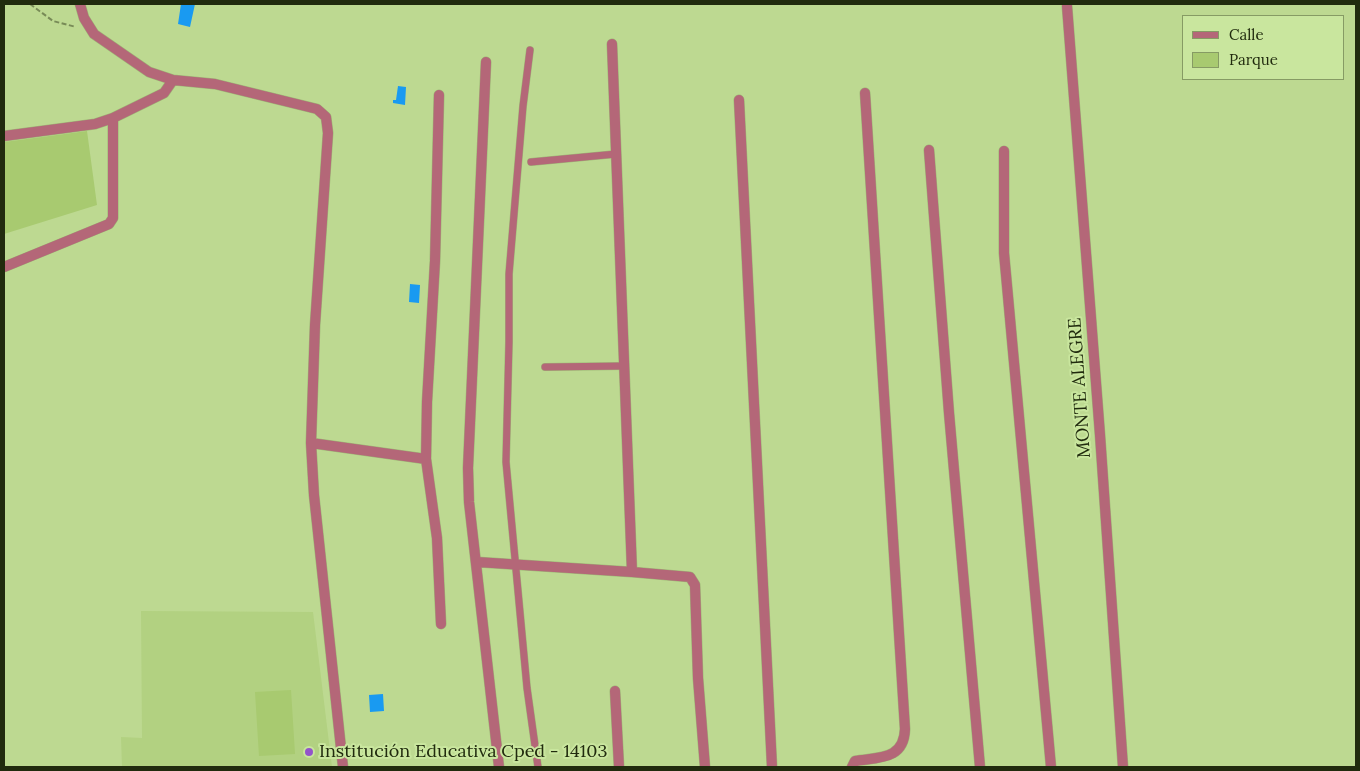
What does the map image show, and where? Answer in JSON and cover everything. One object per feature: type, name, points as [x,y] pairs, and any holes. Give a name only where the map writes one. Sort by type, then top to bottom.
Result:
[{"type":"street","points":[[80,4],[84,18],[94,34],[149,72],[173,80],[214,84],[317,108],[326,117],[328,133],[315,325],[311,443],[314,495],[343,767]]},
{"type":"street","name":"MONTE ALEGRE","points":[[1067,6],[1123,767]]},
{"type":"street","points":[[612,44],[632,572]]},
{"type":"street","points":[[486,62],[468,468],[469,502],[477,562],[479,599],[499,767]]},
{"type":"street","points":[[4,136],[95,124],[113,118],[164,93],[173,80]]},
{"type":"street","points":[[852,767],[855,761],[896,753],[903,742],[906,729],[875,265],[869,132],[865,94]]},
{"type":"street","points":[[440,95],[426,459],[437,538],[441,624]]},
{"type":"street","points":[[740,100],[772,767]]},
{"type":"street","points":[[4,267],[110,224],[113,218],[113,118]]},
{"type":"street","points":[[929,150],[949,413],[980,767]]},
{"type":"street","points":[[1004,151],[1004,253],[1051,767]]},
{"type":"street","points":[[311,443],[426,459]]},
{"type":"street","points":[[477,562],[687,576],[692,580],[695,585],[698,678],[705,767]]},
{"type":"street","points":[[615,691],[619,767]]},
{"type":"lane","points":[[530,50],[523,106],[509,274],[510,342],[506,462],[527,688],[538,767]]},
{"type":"lane","points":[[531,162],[616,154]]},
{"type":"lane","points":[[545,366],[624,366]]},
{"type":"path","points":[[30,4],[53,21],[76,27]]},
{"type":"shaded area","points":[[141,611],[313,612],[332,767],[122,767],[121,737],[142,738]]},
{"type":"green space","points":[[87,131],[97,205],[4,234],[4,142]]},
{"type":"green space","points":[[291,690],[295,754],[259,756],[255,692]]},
{"type":"water","points":[[181,4],[195,4],[190,27],[178,24]]},
{"type":"water","points":[[398,86],[406,87],[405,105],[393,103],[393,100],[396,100]]},
{"type":"water","points":[[410,284],[420,285],[419,303],[409,302]]},
{"type":"water","points":[[383,694],[384,711],[370,712],[369,695]]},
{"type":"place","name":"Institución Educativa Cped - 14103","points":[[309,752]]}]
